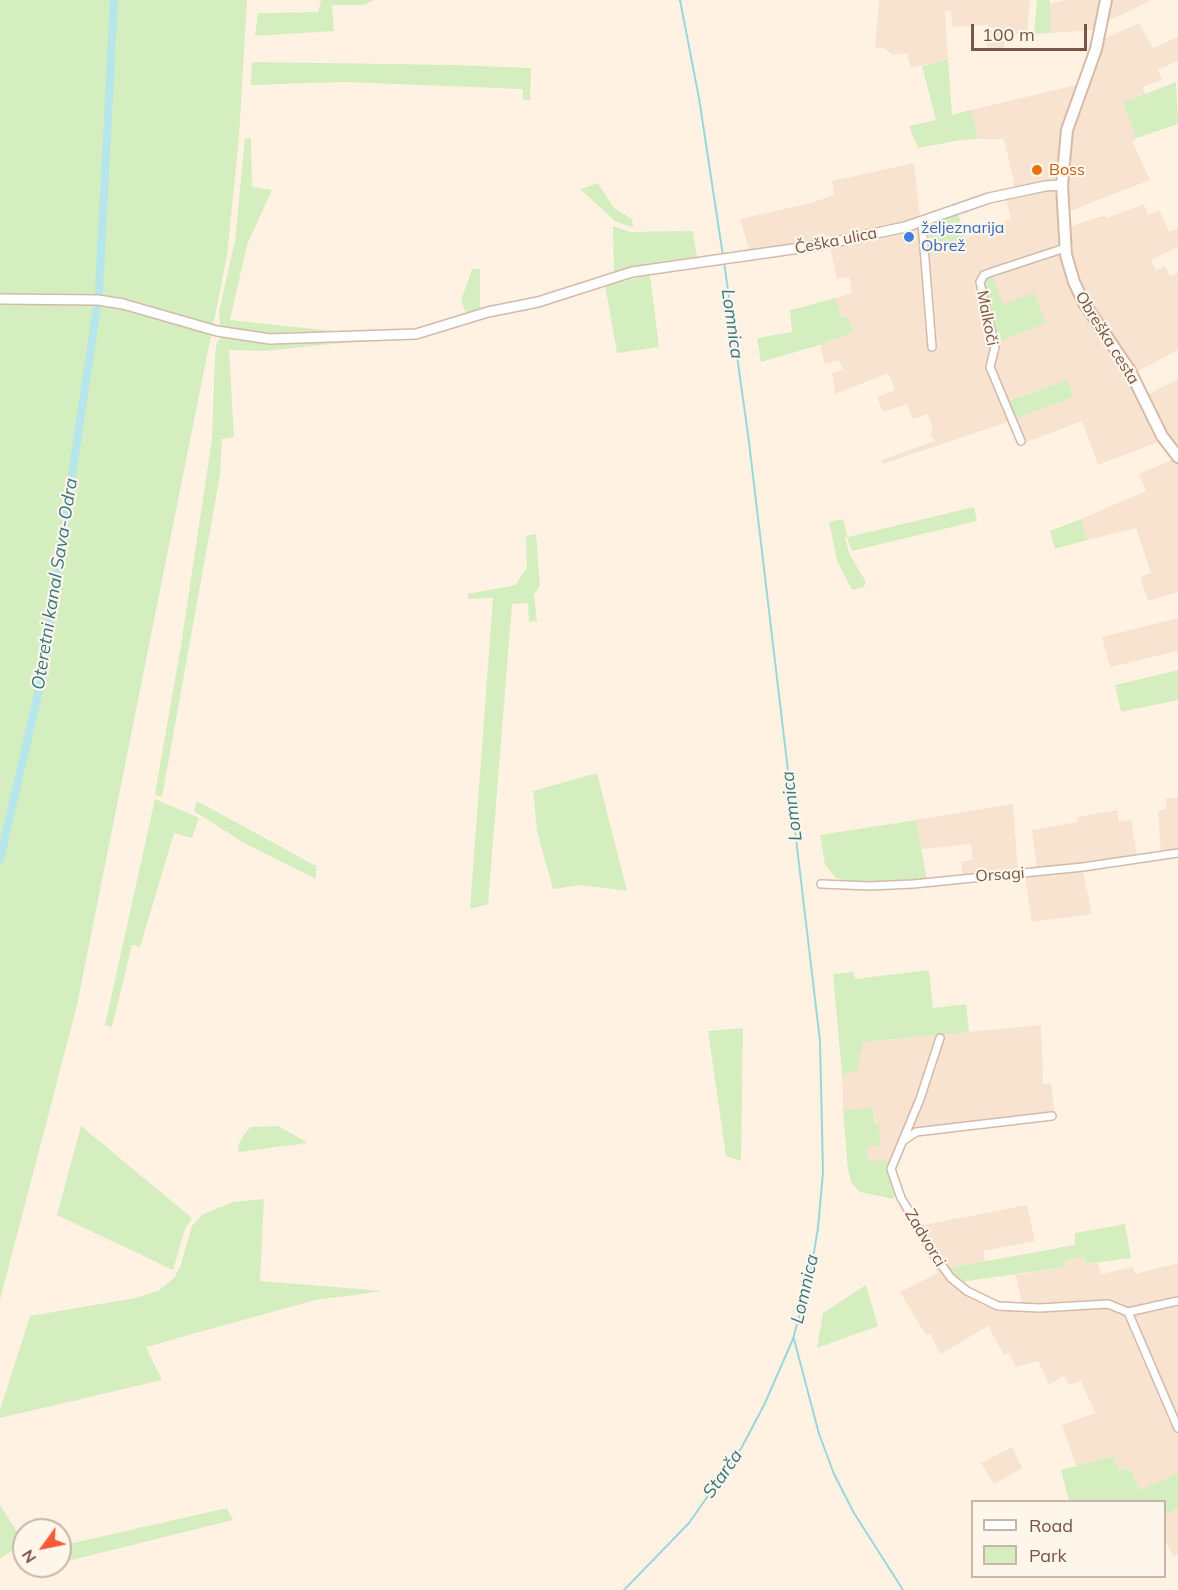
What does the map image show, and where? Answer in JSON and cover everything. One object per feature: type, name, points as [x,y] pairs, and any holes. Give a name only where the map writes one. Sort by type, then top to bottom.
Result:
[{"type":"main road","name":"Obreška cesta","points":[[1106,0],[1096,49],[1067,130],[1062,185],[1065,248],[1071,274],[1084,303],[1130,371],[1162,436],[1178,457]]},
{"type":"street","name":"Češka ulica","points":[[0,299],[98,300],[123,304],[217,331],[270,339],[393,336],[426,332],[488,312],[538,302],[632,272],[743,254],[821,245],[922,222],[989,198],[1044,186],[1062,185]]},
{"type":"street","points":[[922,222],[932,347]]},
{"type":"street","name":"Malkoči","points":[[1021,441],[990,367],[995,347],[980,282],[984,275],[1065,248]]},
{"type":"street","name":"Orsagi","points":[[821,884],[876,886],[931,883],[1083,867],[1178,853]]},
{"type":"street","name":"Zadvorci","points":[[940,1038],[920,1099],[891,1169],[901,1197],[938,1263],[967,1291],[998,1305],[1040,1308],[1108,1304],[1128,1312]]},
{"type":"street","points":[[901,1143],[916,1132],[1052,1116]]},
{"type":"street","points":[[1178,1301],[1128,1312],[1178,1428]]},
{"type":"shaded area","points":[[879,0],[1030,0],[1027,33],[1006,34],[1003,50],[987,51],[988,25],[953,27],[951,11],[945,11],[948,59],[911,68],[907,53],[892,55],[883,47],[875,48]]},
{"type":"shaded area","points":[[1066,0],[1101,0],[1094,30],[1050,33],[1050,4]]},
{"type":"shaded area","points":[[1110,0],[1152,0],[1108,21]]},
{"type":"shaded area","points":[[1139,23],[1153,48],[1178,37],[1178,61],[1158,70],[1162,80],[1142,87],[1145,94],[1122,104],[1137,138],[1132,141],[1150,180],[1070,211],[1071,226],[1105,215],[1106,218],[1144,204],[1148,215],[1159,210],[1169,232],[1178,228],[1178,247],[1151,260],[1156,270],[1165,266],[1170,276],[1178,273],[1178,350],[1138,371],[1149,394],[1178,379],[1178,592],[1148,601],[1140,577],[1151,573],[1136,528],[1087,540],[1081,519],[1146,491],[1139,474],[1172,460],[1158,442],[1098,465],[1082,421],[1024,443],[1015,419],[1073,397],[1067,380],[1003,402],[1011,421],[883,464],[881,460],[935,441],[930,435],[933,430],[928,414],[913,419],[907,404],[883,412],[877,397],[895,390],[888,373],[835,394],[832,373],[843,369],[839,360],[825,364],[820,345],[834,340],[841,319],[836,298],[852,293],[849,277],[837,279],[830,247],[752,260],[740,219],[811,203],[834,195],[832,181],[914,163],[920,218],[925,225],[956,245],[955,241],[1011,219],[1004,191],[1015,188],[1004,139],[978,139],[971,110],[1076,85],[1090,49],[1106,38]]},
{"type":"shaded area","points":[[1178,618],[1178,651],[1110,667],[1102,637]]},
{"type":"shaded area","points":[[1178,797],[1178,855],[1161,857],[1158,811],[1167,808],[1165,799]]},
{"type":"shaded area","points":[[1013,804],[1018,872],[963,876],[961,862],[973,860],[971,844],[921,849],[916,820]]},
{"type":"shaded area","points":[[1117,810],[1119,822],[1131,820],[1138,861],[1083,870],[1092,914],[1032,922],[1024,871],[1037,868],[1032,830],[1077,822],[1077,817]]},
{"type":"shaded area","points":[[1041,1025],[1043,1084],[1051,1083],[1055,1118],[917,1135],[906,1141],[894,1167],[895,1172],[901,1191],[924,1225],[1027,1205],[1035,1241],[983,1251],[985,1261],[948,1268],[961,1282],[991,1299],[1022,1304],[1016,1275],[1065,1267],[1065,1260],[1085,1257],[1086,1264],[1098,1263],[1101,1274],[1133,1267],[1135,1274],[1178,1263],[1178,1473],[1140,1490],[1129,1468],[1119,1471],[1113,1456],[1076,1466],[1062,1425],[1095,1413],[1081,1381],[1069,1385],[1064,1376],[1049,1385],[1038,1361],[1016,1367],[1009,1353],[1004,1355],[988,1326],[941,1354],[930,1334],[926,1335],[900,1292],[938,1273],[901,1210],[889,1171],[868,1160],[867,1146],[881,1145],[872,1107],[843,1110],[842,1074],[857,1072],[862,1042]]},
{"type":"shaded area","points":[[1012,1447],[1022,1468],[994,1484],[981,1463]]},
{"type":"shaded area","points":[[1178,1508],[1178,1554],[1173,1556],[1166,1541],[1166,1514]]},
{"type":"green space","points":[[0,0],[247,0],[239,137],[227,256],[77,1005],[0,1300]]},
{"type":"green space","points":[[321,0],[374,0],[364,5],[332,5],[334,31],[255,36],[258,13],[318,12]]},
{"type":"green space","points":[[1037,0],[1050,0],[1050,33],[1034,34]]},
{"type":"green space","points":[[948,59],[952,115],[971,110],[978,139],[918,148],[909,126],[936,120],[922,66]]},
{"type":"green space","points":[[252,62],[531,68],[530,100],[523,100],[523,89],[344,82],[251,85]]},
{"type":"green space","points":[[1176,82],[1178,124],[1137,138],[1122,103]]},
{"type":"green space","points":[[245,138],[251,138],[252,187],[272,190],[247,245],[230,320],[352,333],[271,335],[220,327],[219,311],[235,241]]},
{"type":"green space","points":[[598,183],[614,208],[632,219],[633,228],[615,221],[580,189]]},
{"type":"green space","points":[[958,213],[965,237],[955,241],[956,246],[927,255],[925,225]]},
{"type":"green space","points":[[613,226],[631,232],[693,231],[697,259],[614,273]]},
{"type":"green space","points":[[472,269],[480,269],[480,311],[467,315],[461,301]]},
{"type":"green space","points":[[650,275],[659,347],[617,353],[605,285]]},
{"type":"green space","points":[[992,275],[1003,304],[1034,293],[1046,323],[998,342],[983,283]]},
{"type":"green space","points":[[836,298],[841,318],[848,317],[853,332],[820,345],[761,362],[757,338],[792,332],[790,310]]},
{"type":"green space","points":[[223,336],[270,342],[353,342],[264,351],[229,350],[234,437],[222,439],[220,475],[162,797],[155,795],[181,645],[212,439],[215,355],[217,342]]},
{"type":"green space","points":[[1067,380],[1073,397],[1015,419],[1007,401]]},
{"type":"green space","points":[[974,507],[977,521],[852,551],[845,537],[849,553],[866,582],[864,587],[852,590],[837,561],[829,522],[843,519],[848,537]]},
{"type":"green space","points":[[1081,519],[1087,540],[1055,549],[1050,531]]},
{"type":"green space","points":[[536,534],[540,586],[534,595],[537,621],[529,622],[528,603],[512,604],[488,904],[470,909],[493,598],[468,599],[468,594],[515,585],[527,568],[526,536]]},
{"type":"green space","points":[[1178,670],[1178,700],[1121,712],[1115,685]]},
{"type":"green space","points":[[597,773],[627,891],[581,885],[553,889],[537,831],[533,791]]},
{"type":"green space","points":[[155,799],[199,818],[192,838],[174,833],[140,947],[132,945],[112,1027],[105,1025]]},
{"type":"green space","points":[[197,801],[316,866],[316,879],[244,843],[194,811]]},
{"type":"green space","points":[[916,820],[927,880],[869,883],[848,881],[836,878],[825,865],[820,835]]},
{"type":"green space","points":[[929,970],[933,1008],[966,1004],[969,1032],[863,1042],[857,1072],[842,1074],[833,974],[853,972],[855,979]]},
{"type":"green space","points":[[743,1028],[741,1161],[726,1156],[708,1031]]},
{"type":"green space","points":[[872,1107],[875,1124],[879,1124],[881,1145],[867,1147],[868,1160],[889,1161],[895,1195],[893,1199],[860,1192],[852,1184],[848,1170],[843,1110]]},
{"type":"green space","points":[[81,1126],[192,1218],[185,1229],[173,1270],[57,1215]]},
{"type":"green space","points":[[278,1126],[308,1143],[239,1152],[238,1146],[244,1134],[251,1127]]},
{"type":"green space","points":[[264,1199],[260,1281],[384,1291],[315,1300],[146,1347],[162,1380],[0,1418],[0,1410],[30,1316],[135,1298],[158,1291],[174,1278],[180,1267],[192,1226],[202,1215],[233,1202]]},
{"type":"green space","points":[[1125,1224],[1131,1258],[1086,1264],[1084,1257],[1065,1260],[1065,1267],[961,1282],[948,1268],[1075,1245],[1075,1233]]},
{"type":"green space","points":[[866,1285],[878,1326],[817,1348],[823,1313]]},
{"type":"green space","points":[[1113,1456],[1119,1471],[1129,1468],[1140,1490],[1178,1473],[1178,1508],[1166,1514],[1166,1500],[1069,1500],[1061,1470]]},
{"type":"green space","points":[[0,1505],[12,1524],[12,1550],[0,1559]]},
{"type":"green space","points":[[227,1508],[233,1520],[72,1560],[72,1543]]},
{"type":"waterway","name":"Oteretni kanal Sava-Odra","points":[[99,291],[114,0]]},
{"type":"waterway","name":"Lomnica","points":[[680,0],[699,98],[723,256]]},
{"type":"waterway","name":"Lomnica","points":[[624,1590],[689,1523],[742,1447],[765,1403],[793,1339],[810,1276],[818,1228],[823,1172],[820,1041],[749,442],[724,262]]},
{"type":"waterway","name":"Oteretni kanal Sava-Odra","points":[[0,859],[42,677],[97,307]]},
{"type":"waterway","name":"Lomnica","points":[[794,1339],[819,1434],[834,1474],[854,1513],[903,1590]]},
{"type":"place","name":"Boss","points":[[1037,170]]},
{"type":"place","name":"željeznarija Obrež","points":[[909,237]]},
{"type":"water label","name":"Starča","points":[[723,1474]]}]
